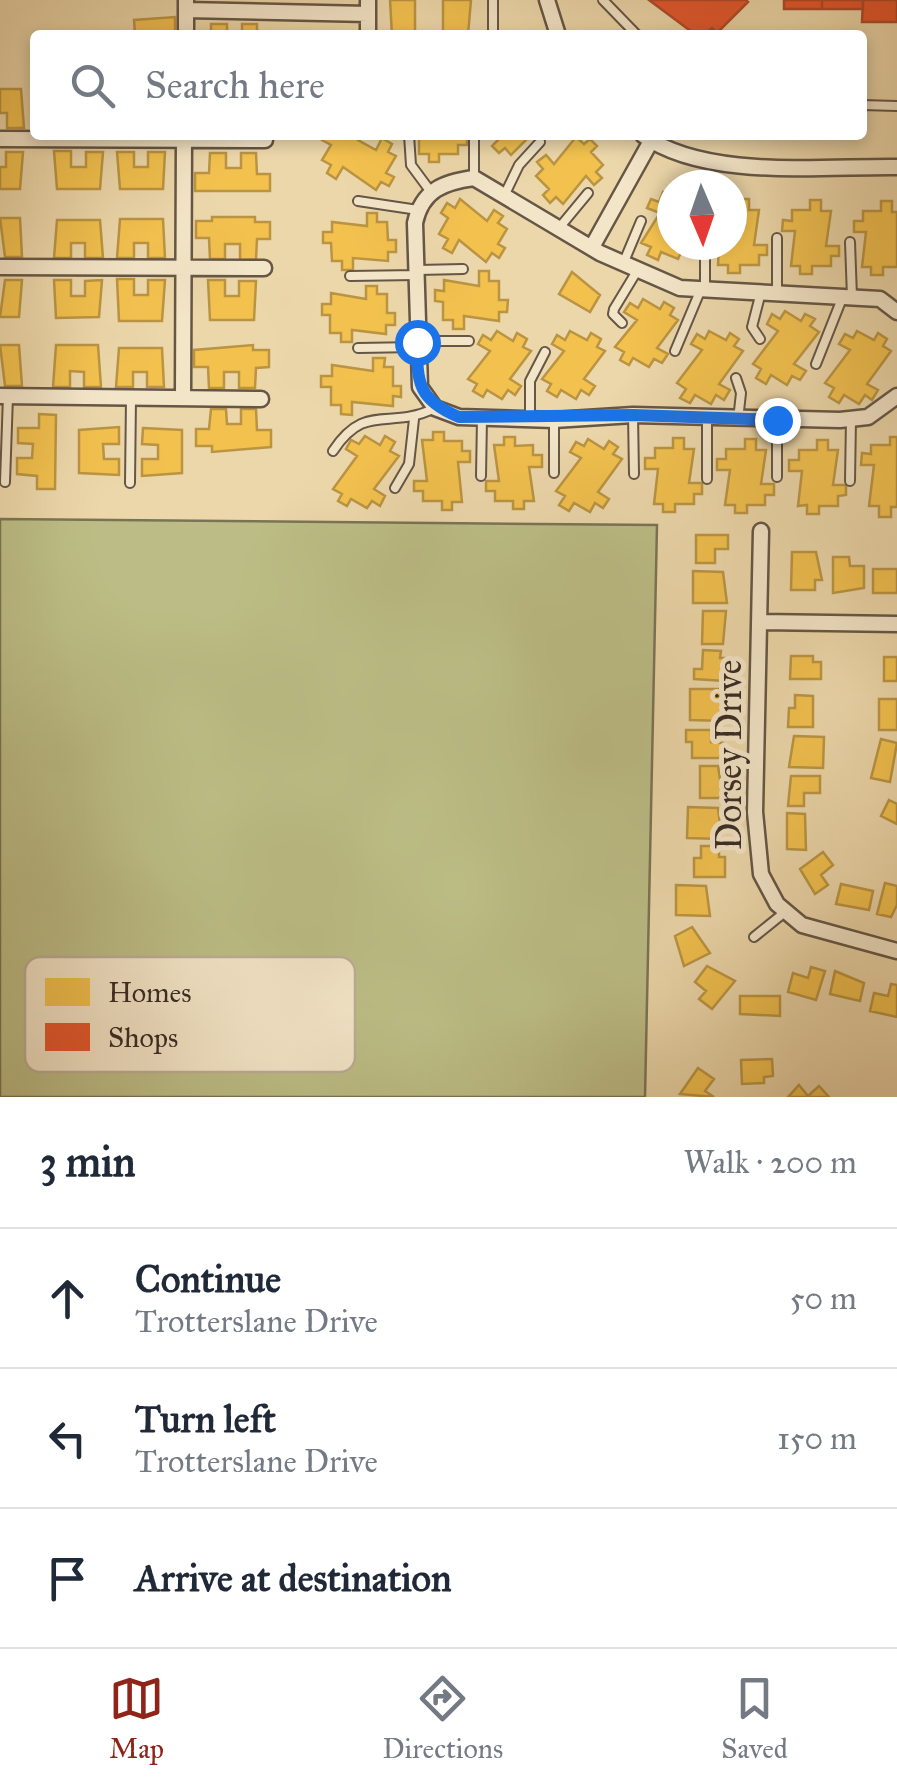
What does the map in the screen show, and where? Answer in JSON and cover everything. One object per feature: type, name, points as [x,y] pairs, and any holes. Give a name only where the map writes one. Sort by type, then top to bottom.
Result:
[{"type":"street","points":[[548,0],[557,30]]},
{"type":"street","points":[[186,5],[368,7]]},
{"type":"street","points":[[0,139],[30,139]]},
{"type":"street","points":[[184,140],[184,397]]},
{"type":"street","points":[[592,247],[646,140]]},
{"type":"street","points":[[652,140],[692,157],[740,165],[897,167]]},
{"type":"street","points":[[896,403],[868,417],[777,420],[633,415],[530,420],[459,417],[435,408],[420,387],[417,344],[416,273],[424,200],[452,181],[474,178],[630,268],[680,288],[880,299],[897,312]]},
{"type":"street","points":[[0,267],[264,268]]},
{"type":"street","points":[[4,396],[261,398]]},
{"type":"street","name":"Dorsey Drive","points":[[760,531],[758,860],[767,888],[785,912]]},
{"type":"street","points":[[759,622],[897,624]]},
{"type":"street","points":[[785,912],[812,929],[897,951]]},
{"type":"lane","points":[[493,0],[493,30]]},
{"type":"lane","points":[[603,0],[631,30]]},
{"type":"lane","points":[[867,105],[897,106]]},
{"type":"lane","points":[[358,201],[424,200],[411,166],[409,140]]},
{"type":"lane","points":[[474,140],[474,178]]},
{"type":"lane","points":[[504,194],[519,165],[540,142]]},
{"type":"lane","points":[[560,228],[588,193]]},
{"type":"lane","points":[[622,322],[613,314],[614,308],[630,268],[641,221]]},
{"type":"lane","points":[[776,238],[777,292]]},
{"type":"lane","points":[[816,364],[848,297],[850,242]]},
{"type":"lane","points":[[675,352],[703,289],[705,260]]},
{"type":"lane","points":[[350,276],[463,269]]},
{"type":"lane","points":[[760,339],[752,327],[761,292]]},
{"type":"lane","points":[[358,348],[469,341]]},
{"type":"lane","points":[[530,420],[530,381],[545,352]]},
{"type":"lane","points":[[736,378],[741,393],[738,420]]},
{"type":"lane","points":[[4,396],[6,482]]},
{"type":"lane","points":[[130,483],[132,398]]},
{"type":"lane","points":[[333,452],[353,425],[370,419],[414,418],[435,408]]},
{"type":"lane","points":[[633,415],[634,474]]},
{"type":"lane","points":[[394,488],[408,464],[414,418]]},
{"type":"lane","points":[[480,476],[482,418]]},
{"type":"lane","points":[[850,481],[851,419]]},
{"type":"lane","points":[[554,420],[554,473]]},
{"type":"lane","points":[[707,420],[707,479]]},
{"type":"lane","points":[[777,420],[777,477]]},
{"type":"lane","points":[[754,938],[785,912]]},
{"type":"green space","points":[[0,519],[657,525],[645,1097],[0,1097]]},
{"type":"building: Homes","points":[[390,0],[415,0],[415,30],[392,30]]},
{"type":"building: Homes","points":[[443,0],[471,0],[468,30],[443,30]]},
{"type":"building: Homes","points":[[175,17],[175,30],[135,30],[134,20]]},
{"type":"building: Homes","points":[[211,24],[227,24],[227,30],[211,30]]},
{"type":"building: Homes","points":[[242,24],[257,24],[257,30],[242,30]]},
{"type":"building: Homes","points":[[0,89],[21,89],[24,128],[7,128],[7,113],[0,113]]},
{"type":"building: Homes","points":[[322,140],[358,140],[376,150],[381,140],[392,144],[388,152],[396,156],[386,173],[394,177],[389,186],[381,182],[376,190],[343,167],[336,179],[327,173],[331,165],[322,160],[331,145]]},
{"type":"building: Homes","points":[[419,140],[467,140],[467,145],[458,145],[458,154],[439,154],[439,162],[429,162],[429,154],[419,154]]},
{"type":"building: Homes","points":[[498,140],[526,140],[511,155],[505,148],[499,153],[492,146]]},
{"type":"building: Homes","points":[[574,140],[584,144],[591,140],[597,146],[591,152],[603,165],[596,172],[602,178],[594,185],[586,176],[563,204],[556,197],[550,203],[543,195],[549,189],[536,176],[543,169],[537,162],[546,155],[554,164]]},
{"type":"building: Homes","points":[[54,151],[71,151],[71,167],[86,167],[86,152],[103,152],[100,189],[57,189]]},
{"type":"building: Homes","points":[[6,152],[23,152],[20,189],[0,189],[0,167],[6,167]]},
{"type":"building: Homes","points":[[117,152],[134,152],[134,167],[148,167],[148,152],[165,152],[163,189],[120,189]]},
{"type":"building: Homes","points":[[210,153],[226,153],[226,168],[241,168],[241,153],[256,153],[257,174],[270,174],[270,191],[195,191],[195,173],[209,173]]},
{"type":"building: Homes","points":[[460,199],[487,221],[494,210],[503,216],[498,223],[507,229],[498,244],[505,248],[499,258],[492,253],[486,262],[459,240],[452,253],[443,248],[448,239],[439,234],[448,218],[441,213],[447,203],[455,208]]},
{"type":"building: Homes","points":[[651,199],[657,201],[657,212],[647,208]]},
{"type":"building: Homes","points":[[749,199],[749,210],[759,210],[754,245],[767,245],[767,255],[759,255],[759,265],[740,265],[740,273],[728,273],[728,265],[718,265],[718,260],[747,260]]},
{"type":"building: Homes","points":[[810,200],[821,200],[821,211],[831,211],[826,246],[839,246],[839,256],[831,256],[831,266],[812,266],[812,274],[800,274],[800,266],[791,266],[795,231],[782,231],[783,220],[792,221],[792,210],[810,210]]},
{"type":"building: Homes","points":[[881,201],[892,201],[892,212],[897,212],[897,267],[883,267],[883,275],[871,275],[871,267],[862,267],[866,232],[854,232],[854,221],[863,221],[863,211],[881,211]]},
{"type":"building: Homes","points":[[367,213],[377,213],[377,222],[387,222],[388,240],[396,240],[396,252],[388,252],[388,261],[353,258],[353,270],[342,270],[342,261],[332,261],[331,243],[323,243],[323,232],[332,232],[332,222],[367,226]]},
{"type":"building: Homes","points":[[212,217],[255,217],[255,222],[270,222],[270,239],[257,239],[256,260],[240,260],[240,244],[225,244],[225,259],[210,259],[209,238],[196,238],[196,221],[212,221]]},
{"type":"building: Homes","points":[[0,218],[20,218],[22,257],[5,257]]},
{"type":"building: Homes","points":[[657,218],[657,260],[647,255],[651,247],[641,243]]},
{"type":"building: Homes","points":[[120,219],[163,219],[165,258],[148,258],[148,243],[134,243],[134,258],[117,258]]},
{"type":"building: Homes","points":[[57,220],[100,220],[103,258],[85,258],[85,243],[71,243],[71,258],[54,258]]},
{"type":"building: Homes","points":[[479,271],[489,271],[489,281],[499,281],[499,300],[508,300],[507,312],[499,312],[499,321],[464,316],[464,329],[453,329],[453,320],[443,320],[443,302],[435,301],[435,290],[444,291],[444,280],[479,286]]},
{"type":"building: Homes","points":[[572,272],[600,295],[590,312],[559,294]]},
{"type":"building: Homes","points":[[117,279],[134,279],[134,295],[148,295],[148,280],[165,280],[162,321],[119,321]]},
{"type":"building: Homes","points":[[5,280],[22,280],[19,317],[0,317]]},
{"type":"building: Homes","points":[[54,280],[71,280],[71,296],[85,296],[85,281],[102,280],[99,317],[56,318]]},
{"type":"building: Homes","points":[[208,280],[225,280],[225,296],[239,296],[239,281],[256,281],[254,320],[210,320]]},
{"type":"building: Homes","points":[[366,286],[377,286],[377,294],[387,294],[387,313],[395,313],[395,325],[386,325],[386,334],[352,330],[352,342],[341,342],[341,333],[330,333],[330,315],[322,315],[322,304],[331,304],[331,293],[366,299]]},
{"type":"building: Homes","points":[[643,299],[660,309],[664,302],[674,308],[670,315],[678,320],[657,348],[668,354],[662,363],[654,359],[649,367],[633,358],[629,365],[620,360],[624,352],[615,347],[637,320],[624,312],[630,303],[638,308]]},
{"type":"building: Homes","points":[[785,311],[801,321],[805,314],[815,319],[810,326],[819,332],[794,364],[806,371],[800,380],[792,376],[787,385],[771,375],[766,384],[756,378],[761,369],[753,364],[778,331],[767,324],[772,314],[780,319]]},
{"type":"building: Homes","points":[[497,331],[513,341],[517,333],[527,339],[523,347],[531,351],[510,379],[521,386],[515,395],[508,390],[502,399],[487,390],[483,397],[473,391],[477,384],[468,379],[490,351],[478,344],[483,335],[491,340]]},
{"type":"building: Homes","points":[[570,331],[587,340],[591,333],[601,339],[597,347],[605,351],[584,379],[595,386],[589,395],[581,390],[576,399],[561,390],[557,397],[547,391],[551,384],[542,379],[564,351],[552,344],[557,335],[565,340]]},
{"type":"building: Homes","points":[[709,331],[726,340],[730,333],[739,339],[734,346],[743,351],[719,384],[730,390],[724,400],[716,395],[711,404],[695,395],[690,403],[680,398],[686,389],[677,383],[702,350],[691,344],[697,334],[705,339]]},
{"type":"building: Homes","points":[[857,331],[874,340],[878,333],[887,339],[883,346],[891,351],[867,384],[878,390],[872,400],[865,395],[859,404],[844,395],[839,403],[829,397],[834,388],[825,383],[850,350],[839,344],[845,334],[853,338]]},
{"type":"building: Homes","points":[[0,345],[19,345],[22,386],[5,386]]},
{"type":"building: Homes","points":[[56,345],[98,345],[101,387],[84,387],[84,372],[70,371],[70,387],[53,387]]},
{"type":"building: Homes","points":[[253,345],[253,350],[269,350],[269,367],[256,368],[255,388],[239,388],[239,372],[224,372],[224,388],[209,388],[208,367],[194,367],[194,350]]},
{"type":"building: Homes","points":[[119,348],[162,348],[164,387],[147,387],[147,372],[133,372],[133,387],[116,387]]},
{"type":"building: Homes","points":[[373,358],[385,358],[384,367],[393,367],[393,386],[401,386],[401,397],[393,396],[393,406],[352,402],[352,415],[341,414],[341,405],[331,405],[331,387],[321,387],[321,376],[332,376],[332,365],[373,371]]},
{"type":"building: Homes","points":[[211,409],[226,409],[227,424],[241,424],[241,409],[256,409],[257,430],[271,430],[271,447],[212,452],[212,446],[196,446],[196,429],[209,429]]},
{"type":"building: Homes","points":[[39,414],[56,415],[55,489],[37,489],[37,476],[17,474],[17,458],[32,458],[33,444],[18,443],[18,428],[39,428]]},
{"type":"building: Homes","points":[[119,427],[119,444],[103,444],[104,459],[119,459],[119,475],[79,473],[79,430]]},
{"type":"building: Homes","points":[[143,428],[182,430],[182,473],[142,476],[142,459],[158,459],[158,445],[142,444]]},
{"type":"building: Homes","points":[[433,432],[444,432],[444,441],[462,441],[462,451],[470,451],[470,462],[458,462],[462,502],[452,502],[452,510],[442,510],[442,501],[423,501],[423,491],[414,491],[414,481],[427,481],[422,440],[433,440]]},
{"type":"building: Homes","points":[[365,436],[380,445],[385,436],[395,442],[390,451],[399,456],[374,489],[385,496],[380,506],[372,501],[367,508],[351,499],[347,506],[338,501],[342,494],[333,489],[357,456],[346,449],[351,440],[359,444]]},
{"type":"building: Homes","points":[[504,437],[515,437],[515,446],[533,445],[533,455],[542,455],[542,467],[529,467],[534,501],[524,501],[524,509],[513,509],[513,501],[495,501],[495,491],[486,491],[486,481],[499,481],[494,445],[504,445]]},
{"type":"building: Homes","points":[[890,437],[897,437],[897,507],[891,507],[891,517],[879,517],[879,506],[869,506],[874,465],[861,465],[862,453],[871,454],[871,445],[890,445]]},
{"type":"building: Homes","points":[[673,438],[684,438],[684,449],[694,449],[689,483],[702,483],[702,494],[694,494],[694,504],[675,504],[675,512],[663,512],[663,504],[654,504],[658,469],[645,469],[645,458],[655,458],[655,448],[673,448]]},
{"type":"building: Homes","points":[[588,439],[604,449],[609,441],[618,447],[613,454],[622,459],[598,492],[609,499],[603,508],[595,503],[590,512],[574,503],[569,511],[559,505],[565,496],[556,491],[581,458],[570,452],[576,442],[584,446]]},
{"type":"building: Homes","points":[[745,439],[756,439],[756,450],[766,450],[761,484],[774,484],[774,495],[765,495],[765,505],[747,505],[747,513],[735,513],[735,505],[725,505],[730,470],[717,470],[717,459],[726,459],[726,449],[745,449]]},
{"type":"building: Homes","points":[[817,440],[828,440],[828,450],[838,450],[833,485],[846,485],[846,495],[838,496],[838,506],[819,506],[819,514],[807,514],[807,505],[798,506],[802,471],[789,471],[789,460],[799,460],[799,450],[817,450]]},
{"type":"building: Homes","points":[[696,535],[728,535],[728,549],[715,549],[715,563],[696,563]]},
{"type":"building: Homes","points":[[792,552],[816,552],[822,580],[815,580],[815,590],[791,590]]},
{"type":"building: Homes","points":[[833,557],[849,557],[850,566],[864,566],[864,588],[833,593]]},
{"type":"building: Homes","points":[[873,569],[897,569],[897,593],[873,593]]},
{"type":"building: Homes","points":[[693,571],[723,572],[727,603],[693,603]]},
{"type":"building: Homes","points":[[703,611],[726,611],[723,644],[702,644]]},
{"type":"building: Homes","points":[[703,650],[721,651],[720,658],[726,658],[725,681],[694,679],[694,669],[702,669]]},
{"type":"building: Homes","points":[[791,656],[813,656],[813,662],[821,662],[821,679],[790,679]]},
{"type":"building: Homes","points":[[884,657],[897,657],[897,681],[884,681]]},
{"type":"building: Homes","points":[[690,689],[720,689],[725,721],[690,720]]},
{"type":"building: Homes","points":[[795,695],[813,696],[813,727],[788,727],[789,708],[795,708]]},
{"type":"building: Homes","points":[[879,699],[897,699],[897,730],[879,730]]},
{"type":"building: Homes","points":[[686,730],[711,730],[711,742],[723,743],[723,758],[692,758],[692,742],[686,742]]},
{"type":"building: Homes","points":[[794,736],[824,737],[823,768],[789,767]]},
{"type":"building: Homes","points":[[881,739],[897,743],[890,782],[871,778]]},
{"type":"building: Homes","points":[[700,766],[718,766],[723,798],[700,798]]},
{"type":"building: Homes","points":[[791,776],[820,776],[820,793],[804,793],[804,806],[788,806]]},
{"type":"building: Homes","points":[[889,800],[897,804],[897,824],[881,816]]},
{"type":"building: Homes","points":[[688,807],[718,808],[722,839],[687,838]]},
{"type":"building: Homes","points":[[787,813],[805,814],[806,850],[787,849]]},
{"type":"building: Homes","points":[[701,846],[719,846],[719,857],[725,857],[725,877],[694,877],[694,858],[701,858]]},
{"type":"building: Homes","points":[[823,852],[833,865],[821,875],[828,885],[815,894],[800,869]]},
{"type":"building: Homes","points":[[885,883],[897,886],[897,905],[891,917],[877,914]]},
{"type":"building: Homes","points":[[841,884],[873,891],[869,910],[836,904]]},
{"type":"building: Homes","points":[[676,885],[706,886],[710,916],[676,915]]},
{"type":"building: Homes","points":[[692,927],[710,953],[684,966],[675,936]]},
{"type":"building: Homes","points":[[707,966],[735,981],[712,1009],[699,999],[706,991],[695,982]]},
{"type":"building: Homes","points":[[811,967],[825,971],[816,1000],[788,992],[793,973],[808,978]]},
{"type":"building: Homes","points":[[835,971],[864,983],[860,1001],[830,994]]},
{"type":"building: Homes","points":[[891,984],[897,985],[897,1017],[870,1011],[874,993],[888,996]]},
{"type":"building: Homes","points":[[740,996],[780,996],[780,1016],[740,1014]]},
{"type":"building: Homes","points":[[772,1059],[773,1076],[764,1077],[764,1083],[742,1084],[741,1060]]},
{"type":"building: Homes","points":[[698,1068],[714,1079],[705,1091],[714,1097],[680,1094]]},
{"type":"building: Homes","points":[[799,1085],[808,1096],[819,1086],[829,1097],[788,1097]]},
{"type":"building: Shops","points":[[649,0],[748,2],[720,30],[689,30]]},
{"type":"building: Shops","points":[[784,0],[822,0],[822,9],[784,9]]},
{"type":"building: Shops","points":[[822,0],[863,0],[863,9],[822,9]]},
{"type":"building: Shops","points":[[863,0],[897,0],[897,22],[862,22]]},
{"type":"route","points":[[417,342],[420,387],[435,408],[459,417],[554,420],[633,415],[777,420]]}]
